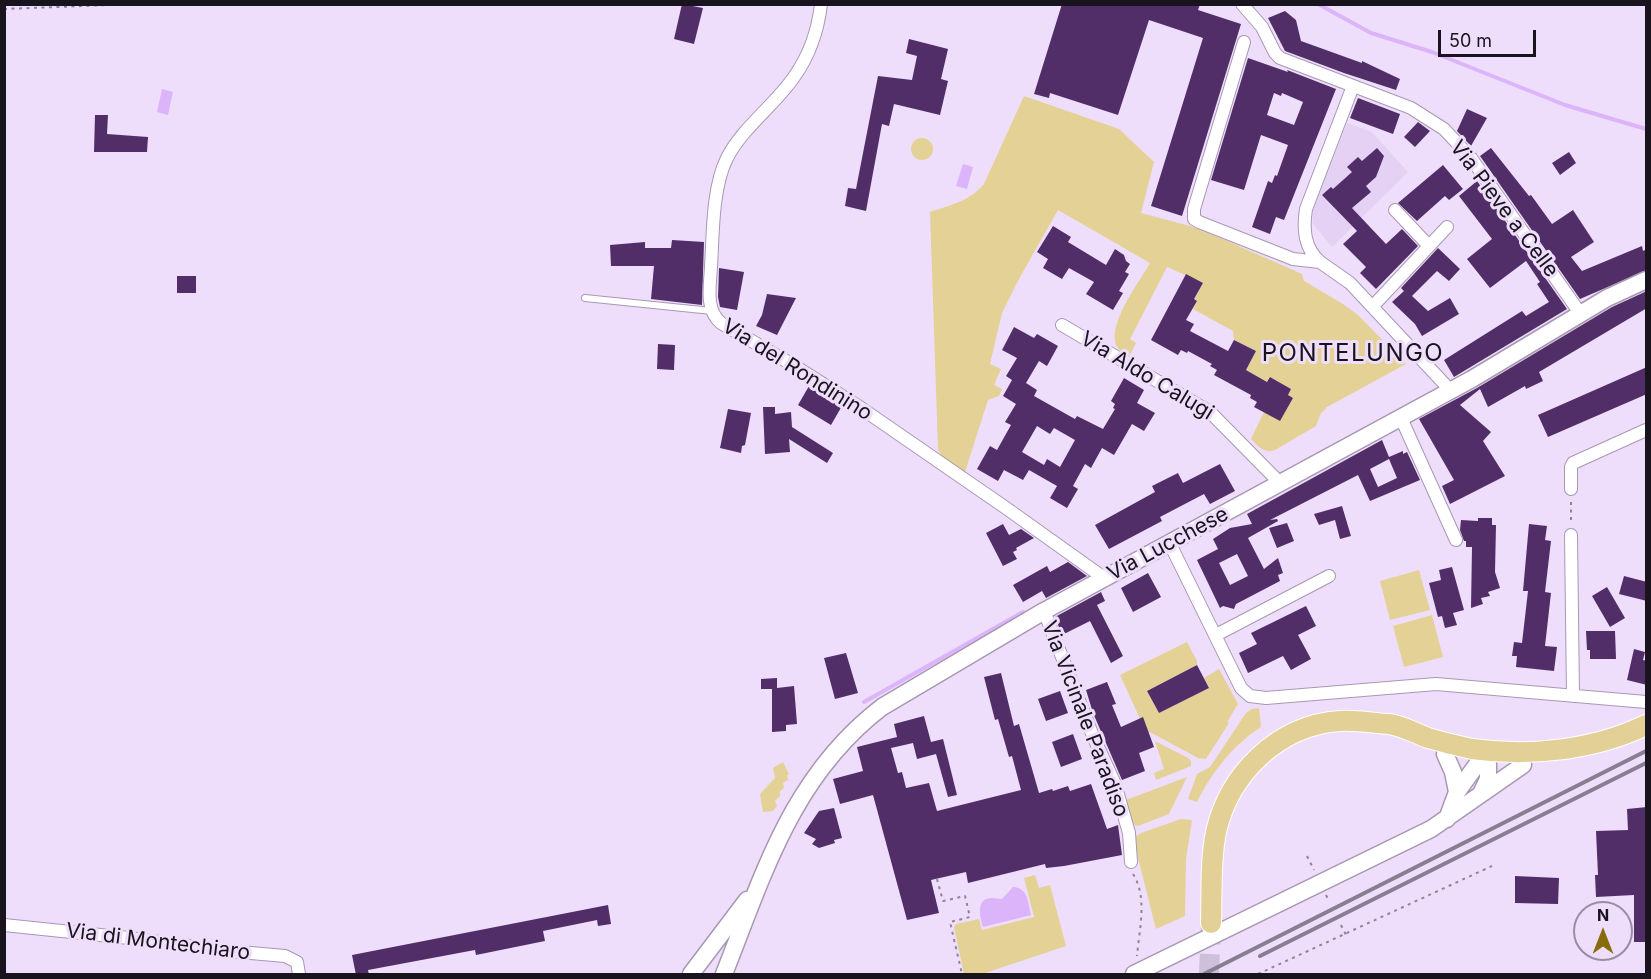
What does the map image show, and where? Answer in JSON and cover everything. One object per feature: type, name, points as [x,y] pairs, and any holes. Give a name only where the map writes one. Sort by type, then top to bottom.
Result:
[{"type":"main road","points":[[1211,923],[1216,834],[1228,797],[1248,767],[1275,745],[1295,733],[1312,726],[1346,721],[1398,726],[1484,759],[1517,751],[1562,749],[1593,744],[1637,730]]},
{"type":"main road","points":[[1380,725],[1392,733],[1445,754],[1523,765],[1579,759],[1612,746],[1637,730]]},
{"type":"street","name":"Via del Rondinino","points":[[821,4],[814,38],[795,76],[749,128],[727,158],[720,182],[714,219],[710,297],[712,311],[721,323],[861,408],[1104,579]]},
{"type":"street","name":"Via Pieve a Celle","points":[[1242,4],[1262,27],[1275,53],[1280,58],[1411,108],[1432,120],[1454,139],[1518,223],[1580,313]]},
{"type":"street","points":[[1244,42],[1193,216],[1199,222],[1293,260],[1320,262]]},
{"type":"street","points":[[1353,86],[1306,209],[1305,227],[1308,247],[1320,262],[1350,282],[1451,391]]},
{"type":"street","points":[[1395,210],[1429,246]]},
{"type":"street","points":[[1373,306],[1447,227]]},
{"type":"street","name":"Via Lucchese","points":[[724,975],[785,824],[799,799],[824,764],[866,719],[889,702],[1044,611],[1451,391],[1612,295],[1647,280]]},
{"type":"street","name":"Via Aldo Calugi","points":[[1062,325],[1210,412],[1280,483]]},
{"type":"street","points":[[1401,418],[1456,540]]},
{"type":"street","points":[[1571,489],[1573,463],[1647,430]]},
{"type":"street","points":[[1571,535],[1573,696]]},
{"type":"street","points":[[1170,544],[1241,688],[1248,695],[1256,698],[1430,684],[1647,702]]},
{"type":"street","points":[[1216,635],[1329,576]]},
{"type":"street","name":"Via Vicinale Paradiso","points":[[1044,611],[1093,736],[1115,784],[1129,833],[1131,862]]},
{"type":"street","points":[[1445,754],[1453,771],[1457,792]]},
{"type":"street","points":[[1447,819],[1457,792],[1484,759]]},
{"type":"street","points":[[1481,794],[1488,779],[1484,759]]},
{"type":"street","points":[[1135,967],[1431,829],[1523,765]]},
{"type":"street","name":"Via Lucchese","points":[[691,973],[760,882]]},
{"type":"street","name":"Via di Montechiaro","points":[[4,925],[285,956],[297,962],[299,975]]},
{"type":"lane","points":[[585,298],[712,311]]},
{"type":"path","points":[[4,9],[138,4]]},
{"type":"path","points":[[1571,489],[1571,535]]},
{"type":"path","points":[[1307,856],[1316,873]]},
{"type":"path","points":[[1131,862],[1131,870],[1138,883],[1141,908],[1135,967]]},
{"type":"path","points":[[1258,975],[1492,866]]},
{"type":"path","points":[[937,879],[943,901],[965,896],[970,917],[950,922],[962,975]]},
{"type":"path","points":[[1341,925],[1346,935]]},
{"type":"shaded area","points":[[162,89],[173,92],[168,115],[157,112]]},
{"type":"shaded area","points":[[1024,96],[1119,129],[1154,162],[1141,213],[1190,226],[1302,274],[1304,281],[1358,315],[1406,364],[1327,407],[1321,413],[1316,426],[1275,450],[1264,450],[1251,439],[1264,412],[1288,395],[1291,389],[1270,377],[1267,382],[1246,370],[1256,351],[1234,340],[1233,331],[1193,309],[1197,301],[1194,299],[1203,283],[1167,267],[1130,339],[1136,343],[1130,355],[1122,351],[1118,348],[1115,339],[1119,317],[1150,263],[1058,210],[1002,313],[990,364],[1001,369],[994,385],[1002,389],[999,396],[988,400],[965,472],[943,458],[938,449],[930,212],[953,205],[973,195],[984,184]]},
{"type":"shaded area","points":[[1347,123],[1372,132],[1408,172],[1332,247],[1313,224],[1313,208]]},
{"type":"shaded area","points":[[922,138],[930,141],[933,149],[930,157],[922,160],[914,157],[911,149],[914,141]]},
{"type":"shaded area","points":[[963,164],[973,167],[967,189],[956,186]]},
{"type":"shaded area","points":[[1419,570],[1430,610],[1390,620],[1380,581]]},
{"type":"shaded area","points":[[1432,615],[1443,657],[1404,667],[1393,626]]},
{"type":"shaded area","points":[[1187,642],[1197,665],[1147,691],[1159,713],[1209,688],[1204,678],[1219,669],[1238,704],[1206,759],[1198,758],[1150,732],[1147,734],[1120,675]]},
{"type":"shaded area","points":[[1259,708],[1261,727],[1224,760],[1209,780],[1197,802],[1188,799],[1197,774],[1210,767],[1246,713]]},
{"type":"shaded area","points":[[1155,741],[1188,758],[1191,766],[1156,780],[1154,773],[1164,769]]},
{"type":"shaded area","points":[[783,762],[789,774],[787,775],[788,780],[783,783],[784,788],[775,801],[777,806],[773,811],[763,812],[760,794],[775,778],[773,768]]},
{"type":"shaded area","points":[[1187,777],[1169,814],[1138,826],[1133,824],[1123,801]]},
{"type":"shaded area","points":[[1181,819],[1192,820],[1186,859],[1185,916],[1156,929],[1134,838],[1141,833]]},
{"type":"shaded area","points":[[1035,875],[1039,888],[1050,885],[1066,946],[982,974],[964,974],[954,927],[956,924],[979,919],[982,930],[1034,917],[1024,878]]},
{"type":"shaded area","points":[[1013,887],[1024,893],[1031,915],[983,927],[980,909],[983,901],[992,898],[1002,899]]},
{"type":"building","points":[[682,4],[703,8],[694,44],[674,39]]},
{"type":"building","points":[[1062,4],[1200,4],[1198,10],[1241,24],[1182,216],[1151,206],[1203,38],[1149,20],[1118,115],[1050,93],[1049,98],[1034,94]]},
{"type":"building","points":[[1285,11],[1296,20],[1301,41],[1362,63],[1362,61],[1400,79],[1396,90],[1285,51],[1268,18]]},
{"type":"building","points":[[909,39],[948,49],[941,79],[948,81],[940,115],[894,104],[889,126],[882,124],[866,211],[845,206],[848,188],[856,189],[878,76],[912,80],[917,56],[906,53]]},
{"type":"building","points":[[1248,58],[1336,89],[1284,220],[1276,217],[1270,234],[1252,227],[1268,181],[1272,183],[1275,175],[1277,176],[1288,145],[1261,135],[1244,190],[1211,180]],"holes":[[[1274,93],[1281,96],[1282,93],[1303,102],[1294,125],[1267,115]]]},
{"type":"building","points":[[1358,98],[1400,114],[1393,134],[1350,118]]},
{"type":"building","points":[[1467,109],[1487,118],[1471,146],[1457,131]]},
{"type":"building","points":[[95,115],[108,115],[107,134],[148,137],[147,152],[94,152]]},
{"type":"building","points":[[1418,122],[1430,131],[1415,147],[1404,137]]},
{"type":"building","points":[[1377,148],[1384,156],[1376,177],[1366,186],[1371,192],[1352,208],[1386,244],[1402,229],[1418,246],[1376,289],[1360,273],[1366,267],[1343,244],[1357,231],[1322,195],[1331,187],[1333,189],[1352,172],[1347,167],[1358,157],[1362,161]]},
{"type":"building","points":[[1491,148],[1552,224],[1573,210],[1594,242],[1571,257],[1582,271],[1642,246],[1643,251],[1647,249],[1647,270],[1580,299],[1480,156]]},
{"type":"building","points":[[1569,152],[1576,163],[1560,175],[1552,163]]},
{"type":"building","points":[[1443,165],[1463,189],[1449,200],[1445,196],[1417,221],[1398,203]]},
{"type":"building","points":[[1477,181],[1567,309],[1454,377],[1444,360],[1522,311],[1526,316],[1549,302],[1537,284],[1540,282],[1526,261],[1490,288],[1467,259],[1492,239],[1459,196]]},
{"type":"building","points":[[1053,226],[1071,237],[1068,242],[1106,265],[1115,249],[1124,255],[1130,264],[1125,272],[1129,274],[1119,291],[1123,293],[1113,310],[1086,294],[1094,282],[1069,268],[1062,279],[1043,268],[1048,259],[1037,252]]},
{"type":"building","points":[[672,240],[704,242],[702,305],[651,299],[654,266],[611,266],[610,245],[645,242],[645,248],[671,248]]},
{"type":"building","points":[[1438,248],[1460,269],[1449,281],[1437,271],[1412,296],[1428,311],[1450,298],[1459,314],[1422,336],[1415,324],[1392,302],[1404,291],[1401,288]]},
{"type":"building","points":[[719,268],[744,272],[737,310],[720,307]]},
{"type":"building","points":[[1186,274],[1203,283],[1194,299],[1197,301],[1186,320],[1194,324],[1190,331],[1228,351],[1234,340],[1256,351],[1246,370],[1267,382],[1270,377],[1291,389],[1288,395],[1293,398],[1280,421],[1254,407],[1257,402],[1250,398],[1251,395],[1214,375],[1217,370],[1210,366],[1212,364],[1188,351],[1187,353],[1181,350],[1178,355],[1151,340]]},
{"type":"building","points":[[177,276],[196,276],[196,293],[177,293]]},
{"type":"building","points":[[1647,291],[1647,308],[1539,372],[1543,381],[1526,389],[1525,386],[1488,407],[1480,389],[1460,405],[1491,432],[1483,441],[1505,476],[1450,504],[1442,486],[1454,480],[1419,419],[1477,388],[1612,307]]},
{"type":"building","points":[[767,294],[796,298],[777,335],[756,326],[762,315]]},
{"type":"building","points":[[1014,327],[1034,338],[1037,334],[1058,346],[1047,366],[1039,361],[1026,383],[1037,390],[1034,396],[1075,419],[1077,416],[1103,429],[1115,409],[1113,408],[1115,404],[1111,401],[1124,378],[1144,390],[1137,403],[1155,413],[1144,431],[1132,424],[1114,455],[1102,448],[1091,468],[1085,464],[1073,486],[1078,489],[1067,508],[1050,498],[1057,486],[1029,470],[1023,480],[1004,470],[998,481],[977,469],[990,446],[997,450],[1011,425],[1005,422],[1016,404],[1003,396],[1012,380],[1006,376],[1017,358],[1002,350]],"holes":[[[1037,426],[1050,434],[1054,428],[1075,440],[1060,467],[1047,459],[1044,465],[1022,452]]]},
{"type":"building","points":[[658,344],[675,345],[674,370],[657,369]]},
{"type":"building","points":[[1647,367],[1647,394],[1548,437],[1538,415]]},
{"type":"building","points":[[809,386],[842,406],[831,425],[798,405]]},
{"type":"building","points":[[763,407],[775,407],[775,414],[791,412],[792,427],[833,453],[827,463],[789,439],[790,452],[765,454]]},
{"type":"building","points":[[728,409],[751,413],[745,445],[742,446],[741,453],[720,448]]},
{"type":"building","points":[[1382,440],[1389,457],[1403,451],[1403,454],[1407,452],[1420,480],[1370,501],[1358,475],[1270,520],[1277,519],[1278,521],[1248,538],[1264,569],[1278,558],[1283,573],[1278,575],[1280,581],[1236,604],[1234,609],[1223,606],[1220,608],[1197,560],[1218,549],[1213,539],[1230,528],[1252,524],[1247,514]],"holes":[[[1389,459],[1397,478],[1378,487],[1370,469]],[[1237,554],[1248,576],[1230,585],[1219,563]]]},
{"type":"building","points":[[1220,464],[1235,491],[1210,504],[1204,494],[1160,517],[1162,521],[1109,549],[1095,525],[1155,492],[1152,486],[1178,473],[1183,483]]},
{"type":"building","points":[[1342,506],[1351,536],[1340,539],[1335,520],[1319,525],[1314,514]]},
{"type":"building","points":[[1478,518],[1492,518],[1492,525],[1496,525],[1495,572],[1500,588],[1488,592],[1490,596],[1481,598],[1483,604],[1471,608],[1472,547],[1466,547],[1466,541],[1460,530],[1461,520],[1478,521]]},
{"type":"building","points":[[1287,523],[1294,541],[1277,548],[1269,528]]},
{"type":"building","points":[[1003,524],[1009,535],[1021,529],[1034,538],[1016,548],[1017,550],[1013,552],[1017,559],[1003,566],[986,533]]},
{"type":"building","points":[[1529,524],[1547,526],[1545,540],[1551,541],[1545,592],[1551,593],[1545,646],[1557,647],[1554,671],[1516,667],[1517,656],[1512,656],[1514,642],[1522,643],[1528,591],[1523,591]]},
{"type":"building","points":[[1068,562],[1087,576],[1046,598],[1042,591],[1023,602],[1013,585],[1047,566],[1050,572]]},
{"type":"building","points":[[1452,567],[1464,610],[1453,613],[1457,625],[1445,628],[1442,616],[1438,617],[1429,583],[1441,580],[1439,570]]},
{"type":"building","points":[[1148,573],[1161,597],[1133,612],[1121,588]]},
{"type":"building","points":[[1624,576],[1647,582],[1647,601],[1619,594]]},
{"type":"building","points":[[1607,587],[1625,618],[1610,627],[1592,596]]},
{"type":"building","points":[[1101,592],[1105,601],[1097,605],[1123,656],[1111,663],[1090,621],[1062,635],[1055,617]]},
{"type":"building","points":[[1306,606],[1316,626],[1298,635],[1311,659],[1291,670],[1283,656],[1248,673],[1239,653],[1257,644],[1251,633]]},
{"type":"building","points":[[1586,631],[1615,631],[1616,659],[1590,659]]},
{"type":"building","points":[[1634,649],[1645,652],[1643,660],[1647,661],[1647,685],[1627,680]]},
{"type":"building","points":[[846,653],[858,693],[835,699],[824,658]]},
{"type":"building","points":[[1197,665],[1209,688],[1159,713],[1147,691]]},
{"type":"building","points":[[1001,673],[1014,726],[1019,724],[1039,793],[1068,786],[1070,791],[1091,784],[1107,829],[1118,825],[1122,855],[1064,866],[1046,868],[1045,864],[968,883],[966,872],[931,880],[939,913],[907,920],[873,795],[840,804],[833,779],[863,771],[857,747],[897,737],[894,724],[924,716],[931,742],[943,739],[957,795],[948,797],[936,754],[917,759],[913,743],[891,748],[898,773],[902,772],[906,788],[929,783],[937,811],[1021,790],[1012,756],[1009,757],[998,719],[995,720],[984,677]]},
{"type":"building","points":[[777,678],[777,688],[794,686],[797,724],[786,725],[786,731],[772,732],[772,689],[761,689],[761,679]]},
{"type":"building","points":[[1107,682],[1116,704],[1112,705],[1121,727],[1143,717],[1154,747],[1139,753],[1145,771],[1122,780],[1093,713],[1086,690]]},
{"type":"building","points":[[1060,691],[1068,713],[1046,721],[1038,699]]},
{"type":"building","points":[[1073,734],[1082,759],[1061,767],[1052,742]]},
{"type":"building","points":[[1647,807],[1647,942],[1634,942],[1634,895],[1596,897],[1595,875],[1598,875],[1596,831],[1628,830],[1627,809]]},
{"type":"building","points":[[834,808],[842,838],[819,848],[812,844],[816,839],[804,833],[819,811]]},
{"type":"building","points":[[1515,876],[1559,878],[1558,904],[1515,903]]},
{"type":"building","points":[[608,905],[611,924],[598,926],[597,920],[543,931],[545,941],[476,955],[475,950],[368,970],[369,975],[356,975],[352,955]]},
{"type":"waterway","points":[[1318,4],[1371,33],[1432,52],[1565,105],[1646,129]]},
{"type":"waterway","points":[[864,702],[1023,612]]},
{"type":"tunnel","points":[[1209,974],[1211,923]]},
{"type":"railway","points":[[1204,974],[1646,751]]},
{"type":"railway","points":[[1260,956],[1646,763]]},
{"type":"district","name":"PONTELUNGO","points":[[1353,354]]}]
